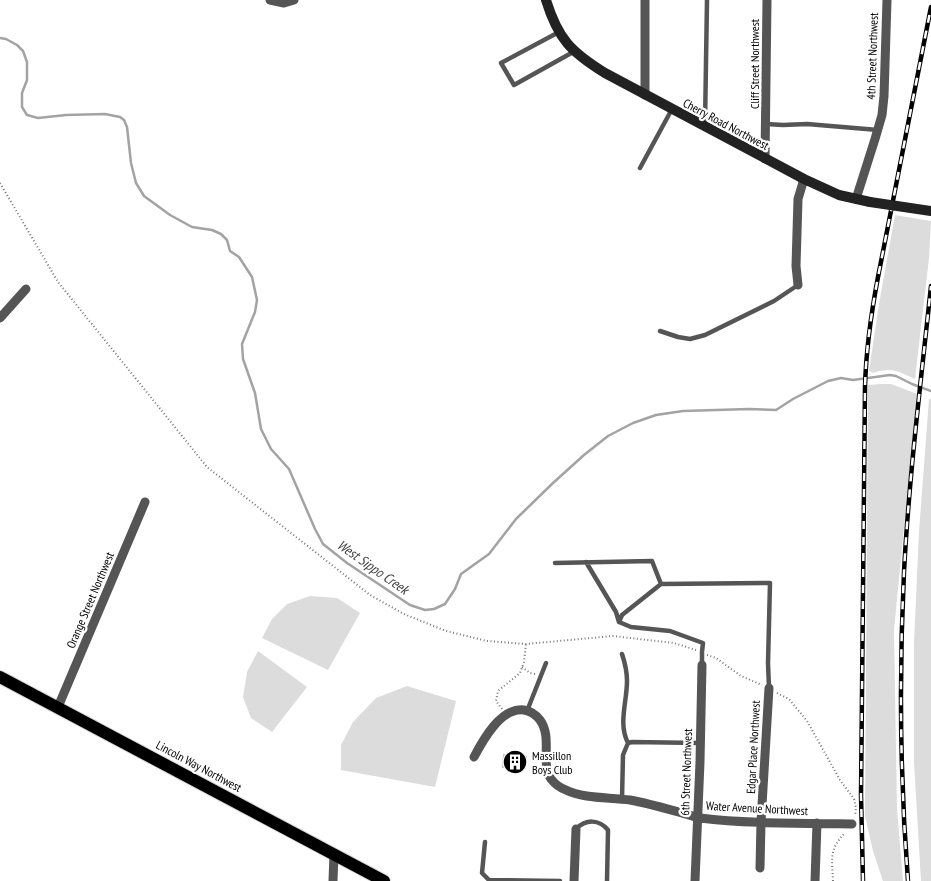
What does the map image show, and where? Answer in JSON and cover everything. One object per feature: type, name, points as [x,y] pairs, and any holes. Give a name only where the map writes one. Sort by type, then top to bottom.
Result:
[{"type":"main road","name":"Lincoln Way Northwest","points":[[0,676],[384,881]]},
{"type":"street","points":[[270,0],[284,3],[294,0]]},
{"type":"street","name":"Cherry Road Northwest","points":[[546,0],[555,25],[565,41],[575,51],[590,64],[644,95],[765,159],[839,195],[870,202],[931,211]]},
{"type":"street","points":[[644,95],[646,0]]},
{"type":"street","name":"Cliff Street Northwest","points":[[765,159],[767,0]]},
{"type":"street","name":"4th Street Northwest","points":[[856,199],[882,115],[887,0]]},
{"type":"street","points":[[798,285],[796,266],[798,199],[804,179]]},
{"type":"street","points":[[0,318],[26,289]]},
{"type":"street","name":"Orange Street Northwest","points":[[58,707],[144,502]]},
{"type":"street","name":"6th Street Northwest","points":[[696,881],[702,664]]},
{"type":"street","name":"Edgar Place Northwest","points":[[760,868],[769,688]]},
{"type":"street","points":[[474,757],[489,730],[506,715],[520,710],[527,711]]},
{"type":"street","name":"Water Avenue Northwest","points":[[527,711],[534,714],[544,727],[547,741],[548,774],[558,786],[572,793],[622,799],[684,813],[697,818],[761,822],[852,824]]},
{"type":"street","points":[[815,881],[817,823]]},
{"type":"street","points":[[574,881],[576,828]]},
{"type":"street","points":[[333,881],[334,854]]},
{"type":"lane","points":[[705,127],[707,0]]},
{"type":"lane","points":[[559,32],[501,63],[514,85],[575,51]]},
{"type":"lane","points":[[640,168],[672,109]]},
{"type":"lane","points":[[766,124],[807,124],[878,130]]},
{"type":"lane","points":[[660,331],[690,339],[705,334],[774,301],[798,285]]},
{"type":"lane","points":[[555,563],[652,561],[661,584]]},
{"type":"lane","points":[[586,562],[616,612],[619,622]]},
{"type":"lane","points":[[619,622],[622,615],[661,584],[770,583],[769,688]]},
{"type":"lane","points":[[619,622],[631,627],[670,631],[703,643],[702,664]]},
{"type":"lane","points":[[622,654],[627,681],[623,731],[628,743],[623,755],[622,799]]},
{"type":"lane","points":[[527,711],[546,664]]},
{"type":"lane","points":[[628,743],[700,743]]},
{"type":"lane","points":[[576,828],[586,822],[593,822],[600,823],[608,830],[607,881]]},
{"type":"lane","points":[[484,842],[482,873],[489,880],[560,881]]},
{"type":"path","points":[[0,183],[58,282],[207,467],[370,595],[404,614],[446,631],[487,641],[526,644],[613,636],[674,643],[716,658],[741,676],[769,688],[789,700],[807,721],[840,780],[854,799],[856,808],[854,820],[850,828],[835,844],[832,851],[833,881]]},
{"type":"path","points":[[506,715],[496,700],[498,691],[520,673],[524,662],[526,644]]},
{"type":"path","points":[[522,667],[530,673],[541,676]]},
{"type":"shaded area","points":[[895,215],[931,221],[929,258],[915,379],[891,370],[873,373],[869,371]]},
{"type":"shaded area","points":[[891,384],[917,394],[894,630],[897,809],[903,881],[883,881],[873,851],[865,816],[868,385]]},
{"type":"shaded area","points":[[929,399],[931,399],[931,881],[921,881],[914,762],[914,643],[919,532]]},
{"type":"shaded area","points":[[310,596],[337,598],[360,613],[328,670],[262,638],[272,619],[287,604]]},
{"type":"shaded area","points":[[258,651],[307,687],[272,732],[251,718],[243,697],[247,672]]},
{"type":"shaded area","points":[[407,686],[456,701],[435,787],[341,770],[341,745],[353,722],[376,698]]},
{"type":"building","name":"Massillon Boys Club","points":[[503,754],[527,756],[526,769],[502,768]]},
{"type":"waterway","name":"West Sippo Creek","points":[[0,38],[17,45],[23,51],[27,62],[27,80],[22,93],[22,107],[27,115],[38,118],[105,114],[120,117],[124,120],[127,127],[131,163],[136,183],[144,196],[170,215],[192,227],[212,230],[221,234],[227,240],[230,251],[239,257],[252,277],[257,300],[255,312],[242,344],[243,359],[255,393],[261,429],[271,449],[289,469],[323,544],[347,563],[410,605],[425,610],[434,609],[445,604],[455,589],[461,574],[489,554],[516,519],[553,483],[608,436],[633,423],[656,415],[683,411],[776,410],[828,381],[841,378],[853,380],[890,375],[931,391]]},
{"type":"railway","points":[[863,881],[861,795],[866,359],[878,277],[931,7]]},
{"type":"railway","points":[[908,881],[902,765],[902,611],[909,500],[931,286]]},
{"type":"place","name":"Massillon Boys Club","points":[[515,762]]}]
